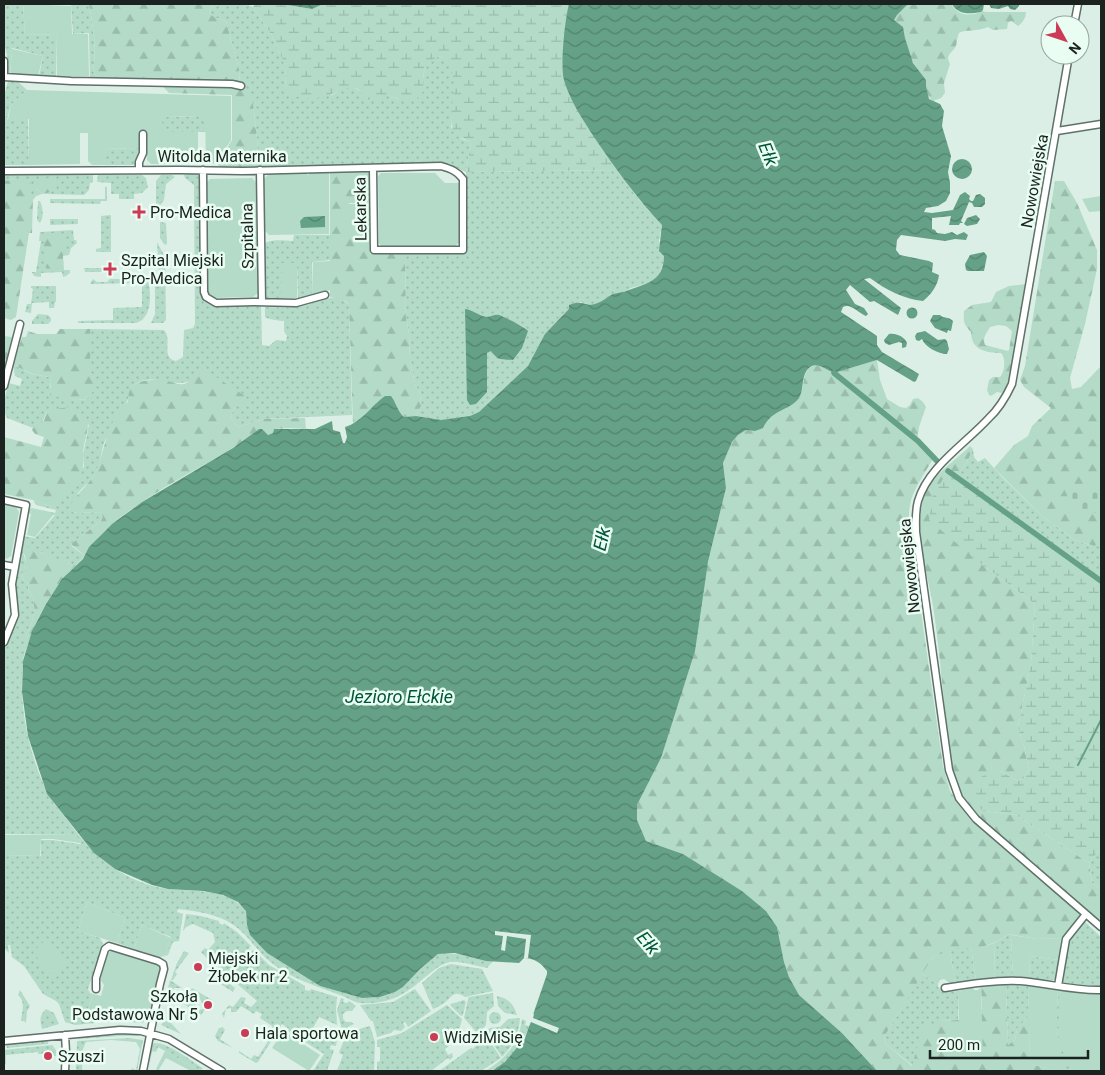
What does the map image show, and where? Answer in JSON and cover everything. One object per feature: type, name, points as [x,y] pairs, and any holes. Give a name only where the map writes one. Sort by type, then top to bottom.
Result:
[{"type":"street","points":[[4,61],[4,77],[71,81],[232,84],[241,86]]},
{"type":"street","name":"Nowowiejska","points":[[1067,65],[1012,384],[995,412],[939,467],[926,484],[918,502],[916,532],[949,770],[959,798],[976,819],[1101,927]]},
{"type":"street","points":[[1057,131],[1101,124]]},
{"type":"street","points":[[139,170],[139,162],[143,153],[144,134]]},
{"type":"street","name":"Witolda Maternika","points":[[4,171],[242,171],[441,166],[459,173],[463,179],[463,250],[374,250]]},
{"type":"street","name":"Lekarska","points":[[373,168],[374,250]]},
{"type":"street","points":[[203,170],[204,292],[206,297],[216,303],[296,303],[325,295]]},
{"type":"street","name":"Szpitalna","points":[[260,170],[262,302]]},
{"type":"street","points":[[4,386],[20,324]]},
{"type":"street","points":[[4,500],[26,505],[12,584],[15,615],[4,642]]},
{"type":"street","points":[[4,565],[15,567]]},
{"type":"street","points":[[1058,986],[1066,939],[1086,914]]},
{"type":"street","points":[[96,989],[96,978],[105,949],[109,946],[162,962],[164,969],[143,1071]]},
{"type":"street","points":[[946,988],[1001,981],[1019,981],[1085,990],[1101,990]]},
{"type":"street","points":[[4,1041],[120,1030],[150,1033],[169,1039],[219,1070]]},
{"type":"street","points":[[65,1035],[65,1071]]},
{"type":"green space","points":[[4,4],[23,4],[25,35],[56,34],[56,77],[39,76],[43,56],[12,48],[10,75],[8,74],[8,60],[4,43]]},
{"type":"green space","points":[[23,4],[71,6],[72,34],[88,34],[89,76],[57,77],[56,34],[25,35]]},
{"type":"green space","points":[[71,4],[89,4],[95,45],[93,71],[99,79],[90,79],[89,33],[73,34]]},
{"type":"green space","points":[[89,4],[216,4],[212,5],[209,14],[226,21],[239,69],[240,89],[247,94],[253,103],[258,161],[254,168],[222,169],[217,164],[232,140],[232,95],[169,93],[157,80],[99,79],[93,71],[95,45]]},
{"type":"green space","points":[[246,4],[253,7],[271,34],[285,65],[286,91],[332,95],[345,87],[353,87],[362,92],[388,95],[398,99],[423,91],[425,70],[430,62],[440,56],[449,63],[455,79],[451,127],[462,139],[471,142],[466,172],[442,162],[254,168],[258,161],[253,103],[240,89],[239,69],[226,21],[209,15],[212,5]]},
{"type":"green space","points":[[255,4],[282,4],[312,9],[323,4],[622,4],[722,224],[516,419],[353,425],[385,396],[391,396],[404,417],[451,419],[479,412],[528,366],[545,334],[569,309],[569,305],[574,303],[595,304],[613,294],[645,284],[656,277],[663,265],[664,256],[659,251],[662,225],[639,200],[617,170],[466,172],[471,142],[455,135],[451,115],[453,74],[440,56],[430,62],[426,68],[423,75],[423,91],[417,99],[407,100],[388,95],[380,102],[366,99],[355,88],[315,98],[297,97],[291,94],[286,91],[285,65],[271,34],[253,7]]},
{"type":"green space","points":[[908,4],[951,4],[957,11],[969,15],[983,11],[1026,12],[1026,14],[1023,22],[1018,26],[1011,21],[1008,23],[1007,29],[993,30],[988,27],[959,33],[956,46],[948,58],[950,64],[944,83],[945,93],[941,98],[933,101],[927,92],[926,80],[908,52],[904,32],[894,20]]},
{"type":"green space","points":[[12,49],[43,56],[38,76],[10,75]]},
{"type":"green space","points":[[10,79],[16,80],[27,90],[11,105],[7,119],[28,119],[29,165],[4,165],[4,96]]},
{"type":"green space","points":[[27,90],[231,96],[231,140],[216,163],[210,164],[206,160],[205,116],[162,117],[163,132],[198,132],[198,160],[194,164],[151,164],[147,160],[146,133],[139,133],[139,148],[104,149],[104,165],[92,165],[88,161],[88,133],[80,133],[80,164],[29,165],[29,119],[8,119],[11,105]]},
{"type":"green space","points":[[206,116],[206,132],[162,132],[162,117]]},
{"type":"green space","points":[[139,148],[139,160],[136,165],[104,165],[104,149]]},
{"type":"green space","points":[[367,170],[370,173],[370,203],[349,203],[349,228],[370,228],[370,254],[405,254],[406,318],[409,333],[410,360],[415,384],[420,394],[421,406],[416,416],[404,417],[397,412],[396,403],[385,396],[353,425],[349,305],[346,301],[330,297],[330,172]]},
{"type":"green space","points":[[617,170],[639,200],[662,225],[659,241],[665,260],[658,277],[652,282],[614,294],[594,305],[581,302],[569,305],[569,309],[528,366],[479,412],[456,419],[416,416],[421,406],[420,394],[415,384],[410,360],[409,333],[406,318],[405,254],[466,253],[466,172]]},
{"type":"green space","points":[[299,172],[304,172],[308,175],[312,172],[329,172],[329,234],[269,235],[265,231],[264,179],[269,174],[299,174]]},
{"type":"green space","points":[[187,173],[199,174],[201,176],[205,300],[215,305],[261,305],[262,345],[269,346],[276,340],[286,341],[287,336],[284,331],[284,321],[265,317],[265,307],[301,306],[332,298],[344,300],[349,305],[352,415],[264,419],[238,427],[233,422],[231,416],[235,407],[192,380],[179,383],[146,380],[135,384],[127,403],[104,443],[95,473],[78,493],[75,500],[72,512],[100,512],[103,516],[101,521],[71,544],[85,556],[76,565],[65,563],[42,552],[23,552],[26,563],[22,575],[29,584],[28,590],[34,603],[34,615],[25,640],[29,641],[23,659],[22,695],[26,729],[35,762],[51,799],[83,840],[102,859],[125,875],[153,886],[165,889],[214,893],[236,902],[246,910],[250,935],[267,953],[320,986],[362,998],[380,997],[403,987],[420,968],[438,954],[460,954],[493,961],[487,968],[459,962],[446,963],[436,968],[409,990],[394,998],[387,1001],[359,1003],[285,972],[267,959],[237,928],[213,915],[178,909],[177,912],[183,914],[179,941],[173,942],[168,955],[161,958],[166,955],[171,937],[142,925],[134,949],[117,943],[125,918],[87,902],[78,931],[100,938],[103,944],[88,989],[93,994],[84,1022],[95,1021],[95,1023],[75,1025],[65,1022],[59,1004],[43,994],[24,966],[12,957],[10,945],[8,945],[9,953],[4,948],[4,855],[41,856],[41,840],[80,844],[81,842],[74,834],[4,834],[4,646],[17,607],[15,585],[23,536],[35,538],[55,515],[32,509],[31,514],[27,513],[28,509],[32,508],[55,513],[56,510],[36,505],[33,500],[52,507],[84,467],[83,455],[89,425],[47,410],[42,424],[33,428],[7,418],[4,410],[4,401],[9,383],[20,386],[22,379],[15,376],[13,365],[32,374],[49,377],[51,381],[50,388],[64,396],[74,400],[89,397],[93,379],[90,370],[90,329],[164,330],[171,359],[176,361],[183,357],[184,330],[193,328],[195,324],[194,185],[184,175]],"holes":[[[47,938],[51,974],[43,963]]]},
{"type":"green space","points":[[381,173],[435,173],[445,183],[460,183],[460,242],[455,246],[382,247],[379,243],[378,176]]},
{"type":"green space","points":[[4,174],[91,174],[93,175],[93,182],[90,183],[89,190],[84,195],[46,194],[55,189],[36,188],[42,194],[36,196],[33,200],[15,179],[4,181]]},
{"type":"green space","points":[[98,175],[142,175],[146,178],[148,187],[142,193],[134,194],[134,199],[119,199],[119,194],[111,194],[111,183],[97,182]]},
{"type":"green space","points":[[161,175],[172,175],[175,177],[166,184],[164,200],[156,211],[156,181]]},
{"type":"green space","points":[[49,178],[55,182],[57,187],[50,192],[42,194],[36,188],[39,180]]},
{"type":"green space","points":[[252,178],[256,182],[258,293],[253,297],[211,298],[206,294],[206,183],[210,179]]},
{"type":"green space","points":[[15,179],[32,184],[34,189],[29,194],[33,200],[32,233],[29,233],[16,317],[11,320],[4,318],[4,181]]},
{"type":"green space","points":[[1055,181],[1064,181],[1077,203],[1097,250],[1097,269],[1085,324],[1070,378],[1072,389],[1081,387],[1101,366],[1101,541],[1094,546],[1075,540],[1042,516],[994,468],[1014,445],[1028,436],[1032,426],[1051,408],[1024,387],[1020,380],[1025,366]]},
{"type":"green space","points":[[105,186],[107,188],[107,201],[101,201],[100,204],[50,203],[50,199],[105,199]]},
{"type":"green space","points":[[1101,196],[1101,211],[1089,212],[1082,199]]},
{"type":"green space","points":[[38,201],[40,201],[42,209],[40,223],[37,220]]},
{"type":"green space","points":[[344,204],[369,204],[369,228],[344,228]]},
{"type":"green space","points":[[111,215],[111,252],[96,252],[96,249],[101,248],[101,216]]},
{"type":"green space","points":[[50,219],[78,219],[78,224],[50,225]]},
{"type":"green space","points":[[160,222],[166,223],[167,244],[165,245],[160,238]]},
{"type":"green space","points":[[73,230],[74,240],[77,243],[71,248],[69,255],[63,256],[64,270],[70,270],[70,273],[63,277],[62,272],[41,273],[41,277],[34,276],[32,272],[36,272],[41,241],[39,241],[40,232]]},
{"type":"green space","points":[[47,234],[59,234],[66,239],[67,248],[63,254],[63,266],[49,269],[45,267],[44,242]]},
{"type":"green space","points":[[294,235],[330,235],[330,260],[312,262],[312,297],[298,301],[297,263],[282,263],[282,302],[270,301],[264,297],[263,245],[273,241],[293,241]]},
{"type":"green space","points":[[157,242],[165,257],[166,320],[163,323],[151,323],[155,314],[155,285],[159,272]]},
{"type":"green space","points":[[330,261],[330,290],[312,296],[313,262]]},
{"type":"green space","points":[[282,263],[297,263],[297,298],[282,298]]},
{"type":"green space","points":[[84,268],[110,268],[110,272],[85,272]]},
{"type":"green space","points":[[93,279],[97,282],[107,282],[110,279],[142,281],[148,279],[150,304],[142,320],[136,323],[78,323],[78,321],[113,320],[113,308],[142,307],[142,283],[90,284]]},
{"type":"green space","points":[[1026,284],[1010,379],[1002,393],[997,392],[991,396],[987,390],[989,380],[1002,375],[1004,358],[1001,353],[985,351],[977,347],[971,332],[964,323],[964,311],[972,305],[991,302],[996,292],[1009,286]],"holes":[[[1006,326],[1012,331],[1008,351],[985,345],[984,337],[990,327]]]},
{"type":"green space","points":[[31,286],[56,286],[54,308],[49,308],[49,302],[32,303],[31,313],[25,312],[27,304],[31,304],[33,289]]},
{"type":"green space","points":[[38,314],[48,315],[51,321],[48,324],[32,324],[32,321]]},
{"type":"green space","points":[[60,329],[90,329],[90,368],[94,387],[88,398],[76,400],[50,395],[51,381],[49,377],[33,374],[13,365],[22,337],[26,337],[28,331],[37,334],[56,334]]},
{"type":"green space","points":[[4,336],[12,337],[4,372]]},
{"type":"green space","points":[[877,360],[880,380],[887,399],[900,407],[906,408],[913,399],[918,398],[926,407],[919,427],[917,442],[933,459],[914,493],[909,510],[909,523],[943,766],[950,791],[962,808],[983,829],[1081,915],[1061,938],[1037,939],[1008,934],[1000,940],[981,948],[958,948],[933,957],[884,1037],[886,1044],[912,1066],[923,1027],[941,1021],[958,1020],[982,1009],[981,987],[1006,985],[1008,1045],[1015,1040],[1017,1029],[1029,1016],[1030,1064],[1060,1071],[877,1071],[842,1033],[799,995],[789,977],[784,962],[777,927],[766,911],[742,891],[683,854],[646,841],[637,820],[637,805],[661,758],[726,488],[723,463],[732,442],[746,430],[755,431],[773,414],[797,398],[802,390],[805,375],[809,368],[815,365],[821,366],[834,373]]},
{"type":"green space","points":[[201,367],[245,396],[244,403],[235,407],[231,416],[233,422],[238,427],[264,419],[305,418],[306,429],[274,429],[273,433],[267,435],[262,429],[259,429],[235,447],[130,510],[96,540],[85,556],[71,544],[101,521],[103,516],[100,512],[72,512],[70,506],[76,496],[88,484],[97,469],[108,433],[116,416],[128,402],[128,396],[132,387],[142,381],[153,380],[184,384],[192,379]]},
{"type":"green space","points":[[70,407],[85,416],[88,427],[81,476],[74,487],[52,507],[33,500],[4,494],[4,437],[41,447],[44,437],[35,434],[32,430],[33,428],[44,421],[47,410]]},
{"type":"green space","points":[[970,446],[973,449],[960,471],[948,471],[980,563],[1035,604],[1031,663],[1018,727],[1029,770],[1024,778],[1018,781],[1000,771],[983,811],[1016,815],[1089,863],[1092,883],[1101,888],[1101,924],[973,812],[963,800],[954,781],[936,628],[922,551],[920,523],[921,510],[927,489],[937,476]]},
{"type":"green space","points":[[973,449],[974,457],[978,462],[985,458],[1042,516],[1075,540],[1093,546],[1101,541],[1101,581],[948,471],[960,471]]},
{"type":"green space","points":[[948,471],[1101,581],[1101,848],[1089,863],[1016,815],[983,811],[972,798],[977,780],[987,773],[1000,771],[1018,781],[1024,778],[1029,770],[1018,727],[1031,663],[1035,604],[980,563],[929,520],[933,495]]},
{"type":"green space","points":[[1064,489],[1097,489],[1101,513],[1076,513]]},
{"type":"green space","points":[[4,504],[16,507],[19,512],[11,556],[7,559],[4,558]]},
{"type":"green space","points":[[32,509],[54,514],[35,537],[27,535]]},
{"type":"green space","points":[[22,546],[28,547],[33,552],[45,553],[65,563],[76,565],[48,600],[29,641],[24,641],[34,616],[34,603],[28,590],[29,584],[22,575],[26,562],[21,550]]},
{"type":"green space","points":[[75,834],[80,843],[41,839],[40,856],[4,855],[4,835]]},
{"type":"green space","points":[[1101,848],[1101,888],[1092,883],[1089,863]]},
{"type":"green space","points":[[87,902],[125,918],[117,943],[78,931]]},
{"type":"green space","points":[[186,914],[219,921],[223,925],[224,923],[237,932],[251,946],[249,948],[252,951],[254,950],[269,965],[305,986],[305,990],[310,991],[311,989],[337,997],[337,1025],[319,1017],[312,1030],[332,1040],[334,1036],[337,1040],[336,1046],[331,1045],[330,1049],[334,1050],[327,1071],[313,1071],[324,1054],[288,1031],[289,1029],[282,1024],[258,1062],[256,1063],[239,1053],[239,1051],[251,1059],[254,1055],[258,1057],[275,1030],[260,1018],[262,1014],[256,1011],[254,1014],[241,1006],[236,1012],[231,1012],[231,1008],[226,1009],[224,1018],[222,1014],[229,1005],[233,1007],[241,997],[246,998],[244,1003],[251,1007],[257,1001],[218,967],[220,963],[211,955],[208,959],[201,952],[205,948],[208,950],[215,942],[213,933],[193,924],[186,927],[183,931]]},
{"type":"green space","points":[[1083,920],[1101,937],[1101,987],[1089,988],[1064,984],[1061,978],[1069,939]]},
{"type":"green space","points":[[142,925],[171,938],[166,955],[160,957],[134,949]]},
{"type":"green space","points":[[1008,934],[1011,935],[1013,978],[995,979],[994,943]]},
{"type":"green space","points":[[1011,935],[1037,939],[1061,938],[1059,960],[1029,956],[1030,979],[1013,978]]},
{"type":"green space","points":[[47,938],[68,961],[51,975],[33,952]]},
{"type":"green space","points":[[994,943],[995,979],[976,980],[971,948],[981,948]]},
{"type":"green space","points":[[971,948],[976,980],[955,983],[950,950]]},
{"type":"green space","points":[[113,950],[158,965],[161,970],[149,1018],[142,1023],[115,1021],[84,1022],[93,994],[101,996],[104,985],[100,979],[108,953]]},
{"type":"green space","points":[[950,950],[955,983],[951,984],[944,979],[940,980],[938,984],[922,974],[933,957]]},
{"type":"green space","points":[[184,951],[189,953],[175,972],[177,974],[173,980],[171,980],[177,963]]},
{"type":"green space","points":[[1029,956],[1059,960],[1057,978],[1052,981],[1030,979]]},
{"type":"green space","points":[[451,964],[482,969],[493,991],[465,997],[455,994],[433,1009],[422,983],[439,968]]},
{"type":"green space","points":[[213,970],[235,988],[233,992],[208,976]]},
{"type":"green space","points":[[922,974],[938,984],[938,987],[945,992],[958,991],[958,1020],[941,1021],[913,1066],[886,1044],[884,1037]]},
{"type":"green space","points":[[170,980],[182,988],[174,988],[165,1000]]},
{"type":"green space","points":[[1006,985],[1028,986],[1029,1016],[1017,1029],[1015,1040],[1008,1045]]},
{"type":"green space","points":[[1028,986],[1058,992],[1057,1029],[1065,1065],[1059,1071],[1030,1064]]},
{"type":"green space","points":[[981,987],[983,1061],[960,1062],[958,991],[973,988],[978,990]]},
{"type":"green space","points":[[192,988],[212,1000],[210,1003],[202,1003],[198,995],[190,995],[189,993]]},
{"type":"green space","points":[[415,989],[431,1011],[408,1027],[405,1022],[403,1023],[405,1027],[401,1031],[394,1030],[391,1033],[377,1037],[373,1021],[371,1021],[360,1005],[393,1002]]},
{"type":"green space","points":[[20,990],[30,1006],[27,1011],[26,1023],[21,1021],[23,1007],[18,995]]},
{"type":"green space","points":[[1055,990],[1062,991],[1060,993],[1069,1064],[1075,1067],[1076,1071],[1059,1071],[1064,1065],[1059,1047],[1057,1029],[1058,992]]},
{"type":"green space","points":[[1062,991],[1101,993],[1101,1071],[1076,1071],[1074,1067],[1067,1065],[1060,1029],[1059,1011],[1060,993]]},
{"type":"green space","points":[[493,993],[494,1006],[487,1012],[486,1025],[478,1034],[464,1018],[468,999],[469,997]]},
{"type":"green space","points":[[497,996],[510,1002],[517,1015],[505,1013],[498,1006]]},
{"type":"green space","points":[[181,997],[187,1003],[194,1003],[199,1010],[206,1008],[201,1015],[176,999]]},
{"type":"green space","points":[[341,998],[344,999],[343,1002],[347,1003],[349,1001],[356,1006],[352,1011],[347,1011],[343,1014],[343,1019],[346,1022],[354,1024],[342,1030],[337,1010]]},
{"type":"green space","points":[[464,1000],[466,1002],[463,1015],[461,1016],[450,1005]]},
{"type":"green space","points":[[447,1005],[462,1019],[457,1039],[445,1049],[448,1055],[452,1053],[453,1057],[450,1060],[448,1058],[431,1071],[377,1070],[377,1062],[380,1061],[380,1047],[377,1047],[377,1040],[402,1033]]},
{"type":"green space","points":[[46,1009],[54,1013],[59,1024],[42,1029],[41,1018]]},
{"type":"green space","points":[[493,1012],[497,1012],[501,1018],[497,1024],[493,1024],[489,1020],[489,1016]]},
{"type":"green space","points":[[520,1018],[515,1039],[502,1057],[485,1032],[490,1028],[500,1027],[508,1019]]},
{"type":"green space","points":[[522,1019],[526,1021],[525,1025],[529,1026],[518,1048],[500,1066],[485,1071],[505,1056],[515,1043]]},
{"type":"green space","points":[[165,1021],[170,1022],[181,1034],[161,1025]]},
{"type":"green space","points":[[370,1026],[375,1042],[374,1071],[337,1071],[343,1055],[339,1053],[344,1041],[353,1032]]},
{"type":"green space","points":[[224,1027],[225,1030],[220,1039],[233,1048],[218,1041],[215,1036],[219,1028]]},
{"type":"green space","points":[[283,1031],[320,1055],[309,1071],[272,1048]]},
{"type":"green space","points":[[121,1033],[139,1034],[138,1036],[79,1039],[78,1036]]},
{"type":"green space","points":[[484,1033],[501,1058],[481,1071],[439,1071],[471,1048],[473,1049],[482,1039],[481,1037]]},
{"type":"green space","points":[[129,1038],[143,1040],[137,1071],[130,1071],[132,1068],[136,1070],[140,1049],[136,1042],[111,1040],[86,1042],[83,1049],[82,1071],[76,1071],[77,1041]]},
{"type":"green space","points":[[48,1040],[48,1044],[7,1048],[6,1044]]},
{"type":"green space","points":[[154,1043],[172,1049],[203,1068],[200,1071],[158,1047],[156,1052],[152,1051],[149,1068],[152,1045]]},
{"type":"green space","points":[[52,1045],[56,1050],[56,1056],[53,1056],[52,1051],[44,1051],[44,1054],[38,1054],[38,1052],[6,1055],[6,1064],[4,1065],[4,1050]]},
{"type":"green space","points":[[165,1051],[200,1071],[191,1071],[166,1058],[158,1071],[156,1069]]},
{"type":"water","points":[[282,4],[323,4],[312,9]]},
{"type":"water","name":"Jezioro Ełckie","points":[[569,4],[908,4],[894,20],[903,27],[913,63],[926,80],[929,99],[940,104],[944,111],[942,126],[951,156],[948,172],[950,193],[946,201],[938,206],[926,208],[924,212],[932,213],[953,210],[960,195],[965,192],[970,196],[969,199],[971,201],[973,201],[976,195],[980,194],[985,198],[985,204],[982,207],[974,207],[969,202],[961,221],[963,223],[959,225],[949,225],[951,216],[932,218],[932,229],[937,233],[945,234],[952,232],[957,235],[964,232],[968,235],[966,240],[955,239],[945,241],[901,235],[897,240],[896,250],[900,255],[933,263],[932,272],[939,275],[934,290],[923,301],[895,293],[870,278],[864,279],[901,308],[898,315],[874,301],[870,302],[850,285],[846,290],[855,304],[864,308],[868,314],[866,316],[849,306],[843,307],[841,312],[877,336],[877,345],[882,352],[919,374],[916,381],[914,382],[877,360],[834,373],[815,365],[806,372],[801,394],[795,402],[771,417],[763,428],[755,431],[746,430],[732,442],[723,463],[726,488],[708,562],[695,651],[661,758],[637,805],[637,820],[646,841],[683,854],[742,891],[766,911],[777,927],[784,962],[789,977],[799,995],[842,1033],[877,1071],[492,1071],[505,1062],[525,1038],[547,974],[547,971],[540,963],[528,958],[524,958],[519,963],[486,961],[455,953],[438,954],[403,987],[380,997],[362,998],[320,986],[267,953],[250,935],[246,911],[238,902],[223,895],[204,891],[168,889],[152,885],[115,869],[94,853],[47,794],[28,736],[22,692],[23,661],[32,631],[62,579],[83,559],[89,547],[112,524],[142,502],[233,448],[259,429],[262,429],[268,435],[273,433],[274,429],[315,429],[332,421],[333,430],[340,432],[343,443],[345,443],[347,437],[345,427],[361,418],[385,396],[391,396],[404,417],[416,416],[441,420],[470,416],[479,412],[528,366],[545,334],[569,309],[569,305],[574,303],[592,305],[598,303],[613,294],[624,292],[651,281],[660,272],[664,256],[659,251],[662,225],[602,149],[577,109],[564,80],[563,54]]},
{"type":"water","points":[[952,4],[984,4],[981,12],[968,13],[957,10]]},
{"type":"water","points":[[989,4],[1019,4],[1019,6],[1015,10],[1010,9],[1008,6],[999,9],[991,8]]},
{"type":"water","points":[[962,159],[969,162],[972,169],[969,176],[962,179],[955,176],[952,169],[955,162]]},
{"type":"water","points":[[976,215],[980,219],[977,224],[967,226],[964,224],[967,218]]},
{"type":"water","points":[[325,216],[325,227],[301,228],[300,221],[304,217]]},
{"type":"water","points":[[984,252],[987,256],[984,271],[966,270],[965,264],[970,255]]},
{"type":"water","points":[[912,307],[918,313],[912,319],[906,313]]},
{"type":"water","points":[[465,309],[487,317],[499,315],[528,331],[522,348],[513,360],[500,359],[491,351],[487,353],[487,392],[476,404],[470,405],[467,400]]},
{"type":"water","points":[[933,315],[940,315],[953,321],[951,331],[948,330],[947,333],[935,328],[930,321]]},
{"type":"water","points":[[925,331],[938,340],[945,339],[947,341],[949,349],[947,354],[932,349],[922,339],[916,340],[915,336],[917,333]]},
{"type":"water","points":[[889,334],[902,337],[907,343],[906,347],[902,348],[902,343],[899,342],[889,345],[885,343],[884,340]]},
{"type":"pier","points":[[495,931],[531,935],[528,958],[524,958],[526,939],[507,936],[505,951],[501,950],[503,936],[495,935]]},
{"type":"pier","points":[[532,1013],[534,1014],[533,1018],[559,1028],[557,1033],[531,1022],[529,1026],[527,1025]]},
{"type":"waterway","points":[[834,373],[918,441],[937,461]]},
{"type":"waterway","points":[[948,471],[1101,581]]},
{"type":"waterway","points":[[1078,765],[1101,720]]},
{"type":"place","name":"Pro-Medica","points":[[139,212]]},
{"type":"place","name":"Szpital Miejski Pro-Medica","points":[[110,269]]},
{"type":"place","name":"Miejski Żłobek nr 2","points":[[198,967]]},
{"type":"place","name":"Szkoła Podstawowa Nr 5","points":[[208,1005]]},
{"type":"place","name":"Hala sportowa","points":[[245,1033]]},
{"type":"place","name":"WidziMiSię","points":[[434,1037]]},
{"type":"place","name":"Szuszi","points":[[48,1056]]},
{"type":"water label","name":"Ełk","points":[[768,154]]},
{"type":"water label","name":"Ełk","points":[[602,539]]},
{"type":"water label","name":"Ełk","points":[[648,943]]}]
